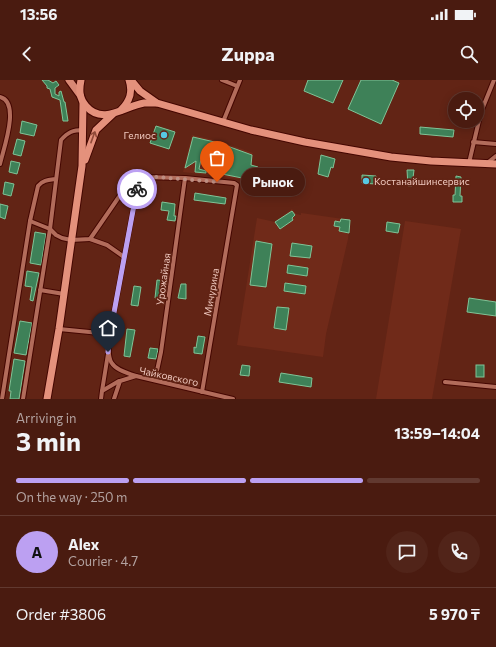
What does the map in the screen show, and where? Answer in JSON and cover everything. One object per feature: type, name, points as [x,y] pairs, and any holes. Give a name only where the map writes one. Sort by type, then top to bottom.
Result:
[{"type":"highway","points":[[47,399],[59,329],[82,166],[83,103],[80,95],[81,80]]},
{"type":"highway","points":[[130,80],[140,91],[157,103],[297,141],[352,151],[424,160],[496,164]]},
{"type":"highway","points":[[121,110],[127,104],[131,96],[130,80]]},
{"type":"highway","points":[[83,103],[96,114],[114,114]]},
{"type":"highway","points":[[82,166],[96,130],[114,114],[121,110],[143,104],[157,103]]},
{"type":"main road","points":[[69,80],[80,95]]},
{"type":"street","points":[[222,80],[238,86]]},
{"type":"street","points":[[223,122],[240,80]]},
{"type":"street","points":[[468,163],[481,112],[494,80]]},
{"type":"street","points":[[0,97],[8,103],[11,117],[0,164]]},
{"type":"street","points":[[23,399],[50,229],[61,140],[66,134],[73,130],[83,130]]},
{"type":"street","points":[[473,142],[496,144]]},
{"type":"street","points":[[486,164],[496,156]]},
{"type":"street","points":[[90,239],[123,191],[139,178],[145,176],[185,178]]},
{"type":"street","points":[[101,399],[110,334],[139,178]]},
{"type":"street","name":"Мичурина","points":[[185,178],[236,184],[238,186],[202,392]]},
{"type":"street","name":"Урожайная","points":[[155,380],[161,352],[185,178]]},
{"type":"street","points":[[2,399],[30,221],[38,186],[41,182],[56,180]]},
{"type":"street","points":[[30,221],[50,229],[62,238],[71,240],[90,239],[107,244],[124,257]]},
{"type":"street","points":[[40,290],[64,294]]},
{"type":"street","points":[[59,329],[110,334]]},
{"type":"street","points":[[108,352],[111,363],[116,368],[136,376]]},
{"type":"street","name":"Чайковского","points":[[102,391],[120,381],[136,376],[233,399]]},
{"type":"street","points":[[114,399],[120,381]]},
{"type":"street","points":[[445,382],[496,387]]},
{"type":"shaded area","points":[[192,135],[219,141],[253,153],[248,180],[183,172]]},
{"type":"shaded area","points":[[292,209],[296,214],[301,215],[301,213],[350,220],[348,239],[326,334],[323,357],[237,345],[257,218],[275,222]]},
{"type":"shaded area","points":[[405,221],[461,229],[432,399],[376,399]]},
{"type":"building","points":[[42,80],[48,80],[53,83],[56,81],[59,85],[55,88],[55,94],[59,96],[59,92],[61,91],[65,102],[68,121],[63,121],[60,100],[52,97],[50,89],[47,88]]},
{"type":"building","points":[[308,80],[343,80],[333,103],[304,91]]},
{"type":"building","points":[[361,80],[392,80],[399,83],[381,124],[348,109]]},
{"type":"building","points":[[22,121],[37,125],[34,136],[20,133]]},
{"type":"building","points":[[156,126],[175,132],[169,149],[150,143]]},
{"type":"building","points":[[420,127],[454,130],[453,137],[420,134]]},
{"type":"building","points":[[193,137],[219,143],[252,155],[251,165],[258,167],[257,171],[250,169],[247,179],[212,172],[214,163],[208,162],[202,154],[199,169],[206,171],[206,173],[195,172],[196,161],[185,168]]},
{"type":"building","points":[[17,139],[25,141],[21,156],[13,154]]},
{"type":"building","points":[[321,155],[335,159],[333,168],[331,167],[328,177],[318,174]]},
{"type":"building","points":[[11,161],[20,163],[17,174],[9,172]]},
{"type":"building","points":[[407,170],[414,170],[412,186],[408,186]]},
{"type":"building","points":[[362,175],[376,176],[375,184],[362,183]]},
{"type":"building","points":[[456,176],[461,177],[460,196],[462,196],[462,202],[453,202]]},
{"type":"building","points":[[5,182],[14,184],[11,196],[3,194]]},
{"type":"building","points":[[195,193],[226,198],[225,204],[194,200]]},
{"type":"building","points":[[162,202],[175,204],[175,221],[167,220],[169,211],[161,210]]},
{"type":"building","points":[[0,204],[8,206],[5,219],[0,217]]},
{"type":"building","points":[[292,211],[295,215],[292,218],[293,220],[280,229],[275,222]]},
{"type":"building","points":[[341,219],[350,220],[349,233],[339,231],[340,227],[334,226],[335,221],[340,222]]},
{"type":"building","points":[[387,222],[400,224],[398,233],[386,231]]},
{"type":"building","points":[[35,232],[46,234],[41,265],[30,263]]},
{"type":"building","points":[[256,241],[272,244],[266,287],[250,285]]},
{"type":"building","points":[[292,243],[312,246],[310,258],[290,256]]},
{"type":"building","points":[[288,265],[308,268],[307,276],[287,273]]},
{"type":"building","points":[[27,271],[39,273],[33,301],[30,300],[32,287],[25,286]]},
{"type":"building","points":[[157,280],[166,281],[162,299],[155,298]]},
{"type":"building","points":[[285,283],[306,286],[305,294],[284,291]]},
{"type":"building","points":[[181,284],[186,284],[186,299],[178,298]]},
{"type":"building","points":[[134,286],[141,287],[138,306],[131,305]]},
{"type":"building","points":[[469,298],[496,302],[496,316],[467,312]]},
{"type":"building","points":[[277,307],[289,308],[286,330],[274,328]]},
{"type":"building","points":[[20,321],[32,323],[26,355],[14,353]]},
{"type":"building","points":[[127,329],[135,330],[130,357],[124,356]]},
{"type":"building","points":[[198,336],[205,337],[202,354],[194,353],[194,347],[196,348]]},
{"type":"building","points":[[150,348],[158,349],[156,359],[148,358]]},
{"type":"building","points":[[14,359],[25,361],[19,399],[10,399],[11,391],[9,391]]},
{"type":"building","points":[[242,365],[250,366],[249,376],[240,375]]},
{"type":"building","points":[[476,365],[484,365],[484,377],[476,377]]},
{"type":"building","points":[[281,373],[312,378],[311,387],[279,382]]},
{"type":"way so far","points":[[137,189],[139,178],[145,176],[185,178],[217,182]]},
{"type":"place","name":"Гелиос","points":[[164,135]]},
{"type":"place","name":"Костанайшинсервис","points":[[366,181]]},
{"type":"place","name":"Рынок","points":[[217,182]]},
{"type":"route","points":[[108,352],[137,189]]}]
